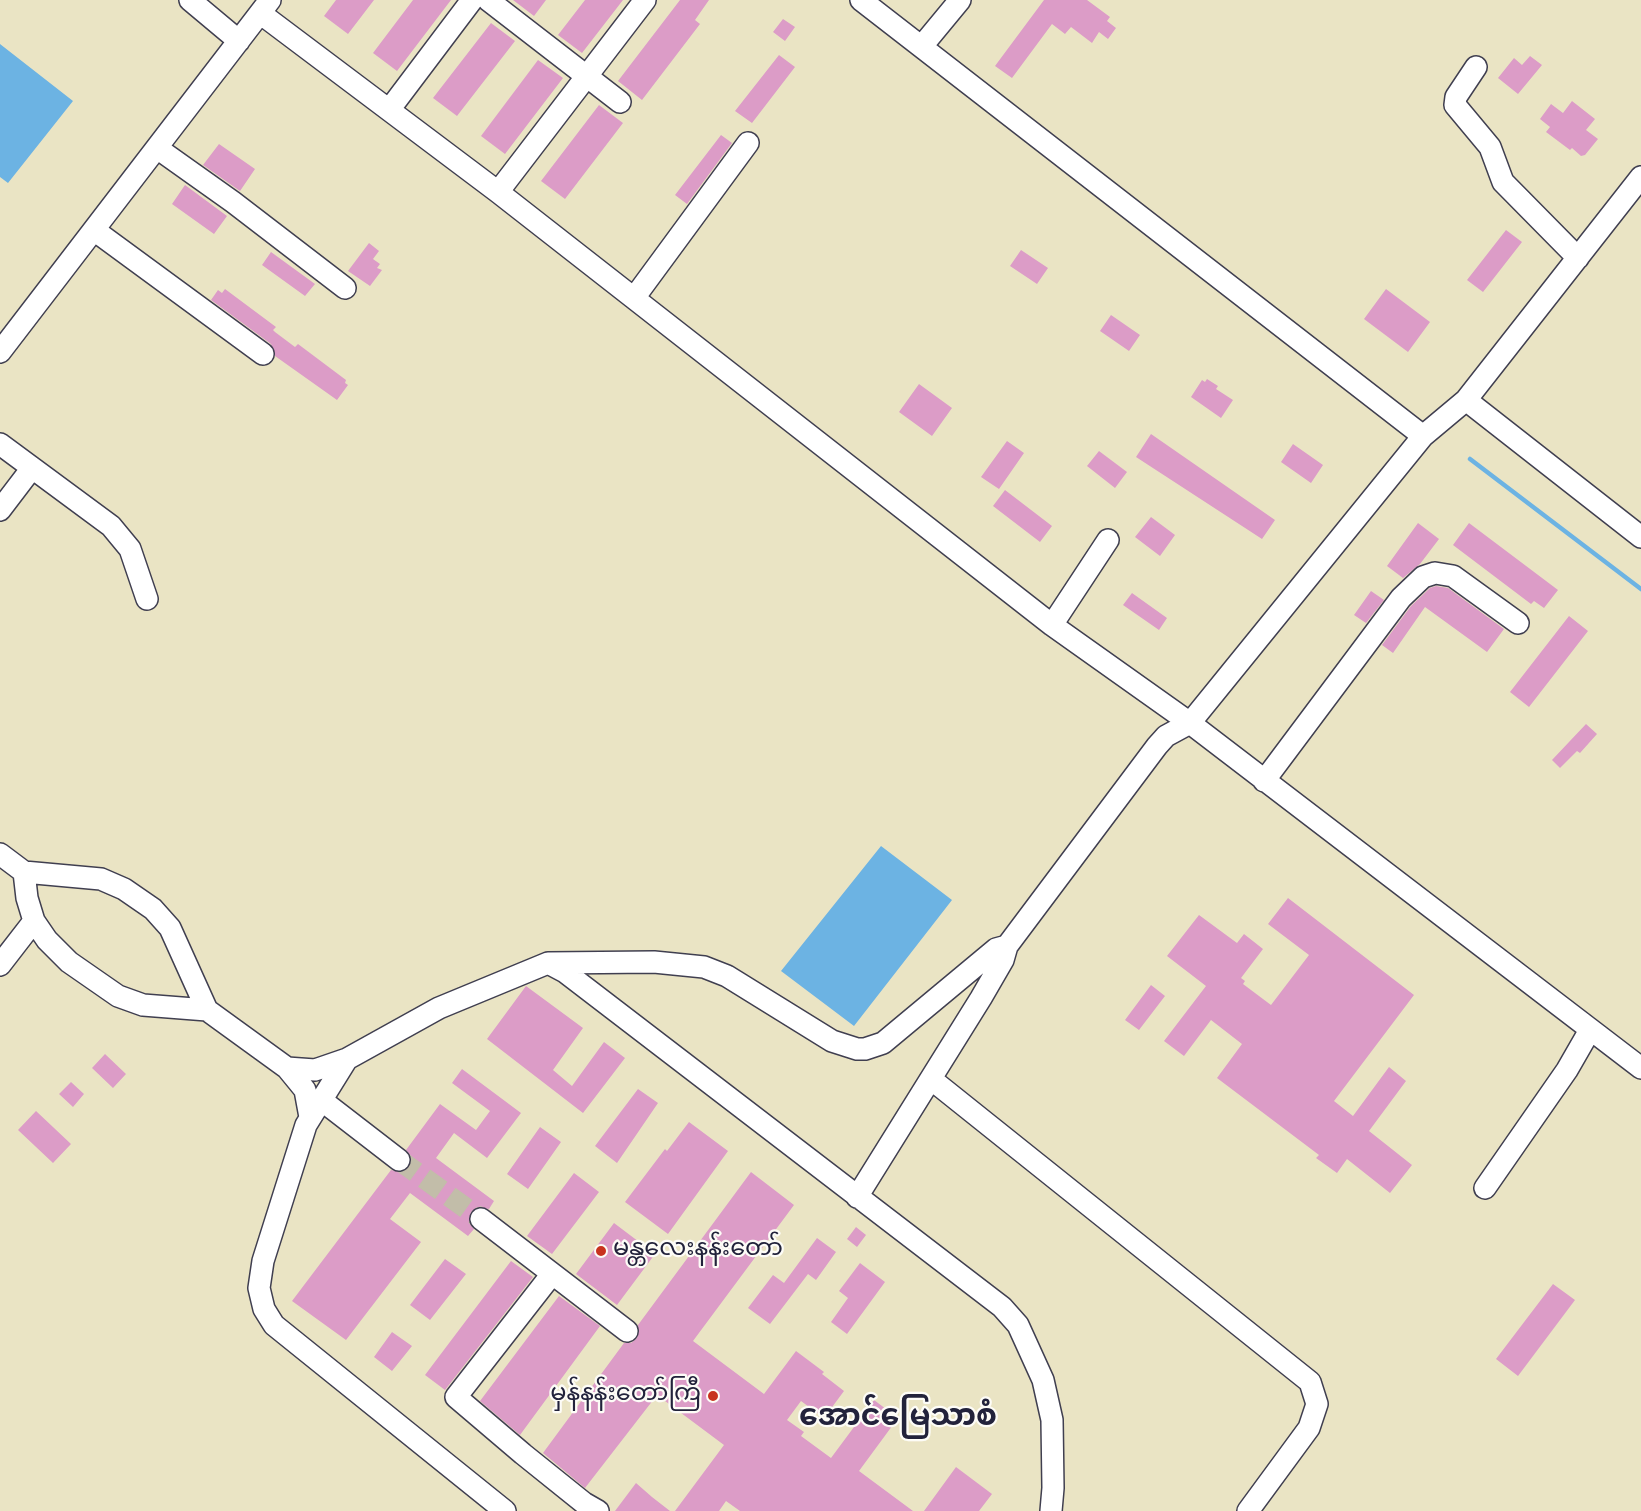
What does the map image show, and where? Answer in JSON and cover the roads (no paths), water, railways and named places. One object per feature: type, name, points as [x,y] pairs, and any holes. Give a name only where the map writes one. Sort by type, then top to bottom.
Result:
[{"type":"street","points":[[190,0],[238,41]]},
{"type":"street","points":[[389,110],[472,0]]},
{"type":"street","points":[[488,0],[620,102]]},
{"type":"street","points":[[498,192],[645,0]]},
{"type":"street","points":[[861,0],[1423,436]]},
{"type":"street","points":[[922,46],[960,0]]},
{"type":"street","points":[[0,352],[265,4],[389,110],[498,192],[1052,625],[1190,723],[1641,1068]]},
{"type":"street","points":[[1476,66],[1456,98],[1455,105],[1490,147],[1503,182],[1578,258]]},
{"type":"street","points":[[634,298],[748,143]]},
{"type":"street","points":[[157,148],[233,202],[345,288]]},
{"type":"street","points":[[857,1197],[1003,960],[1007,946],[1157,746],[1166,736],[1190,723],[1423,436],[1466,400],[1641,177]]},
{"type":"street","points":[[94,230],[263,354]]},
{"type":"street","points":[[1466,400],[1641,537]]},
{"type":"street","points":[[0,444],[111,526],[130,549],[147,599]]},
{"type":"street","points":[[0,510],[32,468]]},
{"type":"street","points":[[1052,625],[1108,540]]},
{"type":"street","points":[[1264,781],[1401,598],[1412,585],[1423,577],[1435,573],[1453,576],[1518,622]]},
{"type":"street","points":[[0,854],[24,872],[101,879],[124,889],[153,909],[170,928],[207,1010],[287,1068],[305,1090],[315,1108],[399,1160]]},
{"type":"street","points":[[24,872],[27,898],[34,921],[47,940],[69,962],[118,996],[143,1005],[207,1010]]},
{"type":"street","points":[[0,965],[34,921]]},
{"type":"street","points":[[287,1068],[315,1071],[347,1059],[439,1008],[548,963],[654,962],[704,967],[727,976],[832,1041],[857,1049],[866,1049],[883,1043],[996,949],[1007,946]]},
{"type":"street","points":[[548,963],[565,972],[1002,1307],[1018,1325],[1042,1380],[1052,1420],[1050,1511]]},
{"type":"street","points":[[1485,1188],[1566,1070],[1590,1030]]},
{"type":"street","points":[[347,1059],[315,1108],[263,1261],[259,1288],[264,1309],[274,1325],[505,1511]]},
{"type":"street","points":[[931,1079],[1310,1382],[1317,1404],[1310,1428],[1248,1511]]},
{"type":"street","points":[[481,1219],[627,1331]]},
{"type":"street","points":[[552,1274],[456,1397],[584,1503],[598,1511]]},
{"type":"water","points":[[0,44],[73,101],[8,183],[0,177]]},
{"type":"water","points":[[881,846],[952,900],[854,1026],[781,971]]},
{"type":"waterway","points":[[1470,459],[1641,589]]},
{"type":"tunnel","points":[[399,1160],[481,1219]]},
{"type":"place","name":"မန္တလေးနန်းတော်","points":[[601,1251]]},
{"type":"place","name":"မှန်နန်းတော်ကြီ","points":[[713,1396]]},
{"type":"district","name":"အောင်မြေသာစံ","points":[[898,1420]]}]
